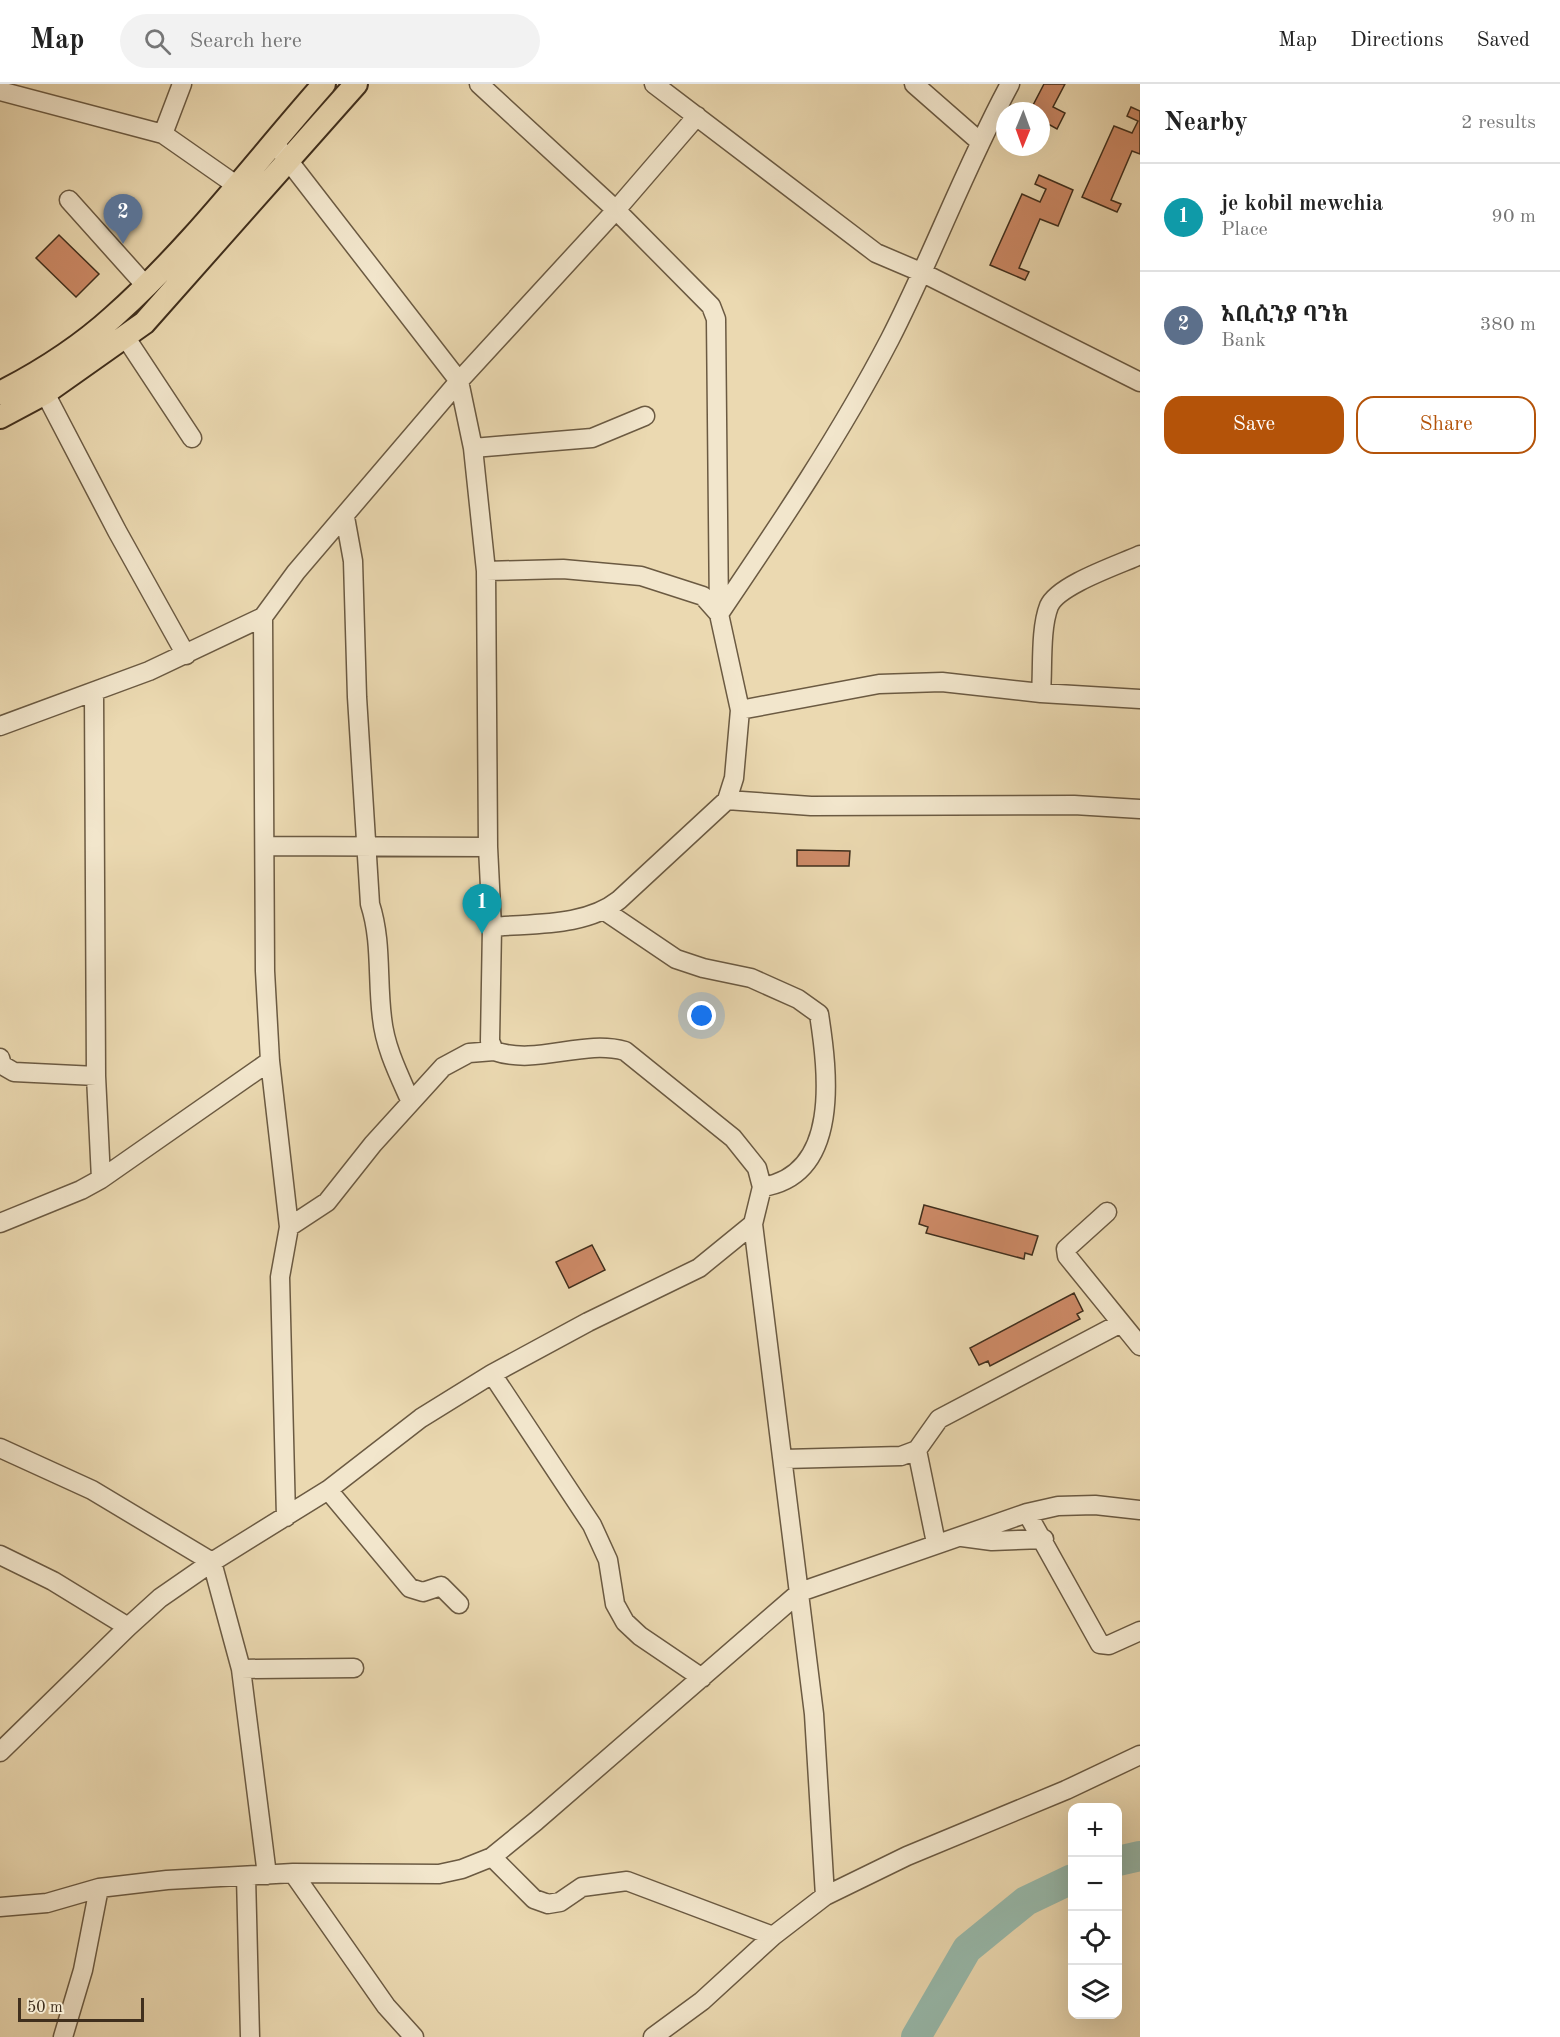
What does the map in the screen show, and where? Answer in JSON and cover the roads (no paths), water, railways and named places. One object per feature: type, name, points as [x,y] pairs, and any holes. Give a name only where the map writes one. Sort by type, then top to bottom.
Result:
[{"type":"main road","points":[[0,393],[31,377],[112,318],[146,286],[324,84]]},
{"type":"main road","points":[[0,417],[45,393],[126,338],[144,323],[356,84]]},
{"type":"street","points":[[163,134],[182,84]]},
{"type":"street","points":[[479,84],[616,210],[711,306],[716,319],[719,614],[740,710],[734,778],[727,800],[605,911],[587,917],[492,927]]},
{"type":"street","points":[[654,84],[876,253],[923,273],[1140,381]]},
{"type":"street","points":[[914,84],[979,141]]},
{"type":"street","points":[[719,614],[814,472],[888,342],[923,273],[979,141],[1010,84]]},
{"type":"street","points":[[0,91],[26,90],[163,134],[236,185]]},
{"type":"street","points":[[0,726],[94,694],[186,655],[263,617],[296,572],[459,381],[616,210],[697,116]]},
{"type":"street","points":[[273,142],[290,160],[459,381],[473,448],[486,570],[488,847],[492,927],[490,1041],[494,1051]]},
{"type":"street","points":[[69,200],[146,286]]},
{"type":"street","points":[[126,338],[192,438]]},
{"type":"street","points":[[45,393],[117,531],[186,655]]},
{"type":"street","points":[[473,448],[592,438],[645,416]]},
{"type":"street","points":[[345,517],[353,561],[357,697],[366,845],[370,904],[378,928],[382,1020],[387,1047],[410,1100]]},
{"type":"street","points":[[1041,693],[1046,619],[1050,604],[1060,591],[1140,555]]},
{"type":"street","points":[[486,570],[563,569],[641,576],[703,596],[719,614]]},
{"type":"street","points":[[263,617],[265,971],[270,1061],[289,1227],[280,1277],[286,1516]]},
{"type":"street","points":[[740,710],[879,684],[942,682],[1041,693],[1140,699]]},
{"type":"street","points":[[94,694],[96,1076],[100,1179]]},
{"type":"street","points":[[727,800],[811,806],[1074,805],[1140,808]]},
{"type":"street","points":[[266,846],[488,847]]},
{"type":"street","points":[[605,911],[676,959],[703,968],[751,978],[798,999],[819,1014],[826,1075],[823,1123],[814,1152],[798,1172],[780,1185],[762,1187]]},
{"type":"street","points":[[289,1227],[327,1202],[410,1100],[442,1067],[469,1053],[494,1051],[510,1056],[542,1056],[607,1046],[625,1051],[733,1138],[757,1168],[762,1187],[753,1224],[814,1714],[825,1896]]},
{"type":"street","points":[[0,1058],[2,1065],[14,1072],[96,1076]]},
{"type":"street","points":[[0,1223],[81,1190],[100,1179],[270,1061]]},
{"type":"street","points":[[1107,1212],[1066,1250],[1067,1256],[1140,1346]]},
{"type":"street","points":[[0,1752],[160,1598],[212,1562],[328,1490],[421,1419],[492,1374],[588,1322],[699,1268],[753,1224]]},
{"type":"street","points":[[784,1459],[901,1456],[917,1450],[939,1419],[1121,1323]]},
{"type":"street","points":[[492,1374],[592,1525],[608,1560],[615,1604],[625,1622],[640,1636],[702,1678]]},
{"type":"street","points":[[0,1448],[92,1490],[212,1562],[242,1670],[267,1875]]},
{"type":"street","points":[[917,1450],[936,1543]]},
{"type":"street","points":[[328,1490],[410,1588],[423,1592],[441,1586],[459,1604]]},
{"type":"street","points":[[0,1906],[46,1903],[99,1888],[246,1876],[293,1873],[439,1874],[462,1869],[492,1857],[800,1592],[1027,1513],[1058,1506],[1095,1505],[1140,1510]]},
{"type":"street","points":[[1027,1513],[1044,1539],[1100,1644],[1109,1645],[1140,1631]]},
{"type":"street","points":[[960,1537],[992,1541],[1044,1539]]},
{"type":"street","points":[[0,1555],[53,1581],[128,1627]]},
{"type":"street","points":[[242,1670],[354,1668]]},
{"type":"street","points":[[653,2037],[702,2001],[773,1936],[825,1896],[907,1856],[1066,1790],[1140,1755]]},
{"type":"street","points":[[492,1857],[534,1899],[548,1904],[560,1902],[582,1887],[627,1881],[773,1936]]},
{"type":"street","points":[[293,1873],[386,2006],[414,2037]]},
{"type":"street","points":[[246,1876],[250,2037]]},
{"type":"street","points":[[63,2037],[83,1970],[99,1888]]},
{"type":"waterway","points":[[1122,1860],[1140,1856]]},
{"type":"waterway","points":[[916,2037],[967,1949],[1026,1901],[1068,1881]]},
{"type":"place","name":"አቢሲንያ ባንክ","points":[[123,244]]},
{"type":"place","name":"je kobil mewchia","points":[[482,934]]}]
